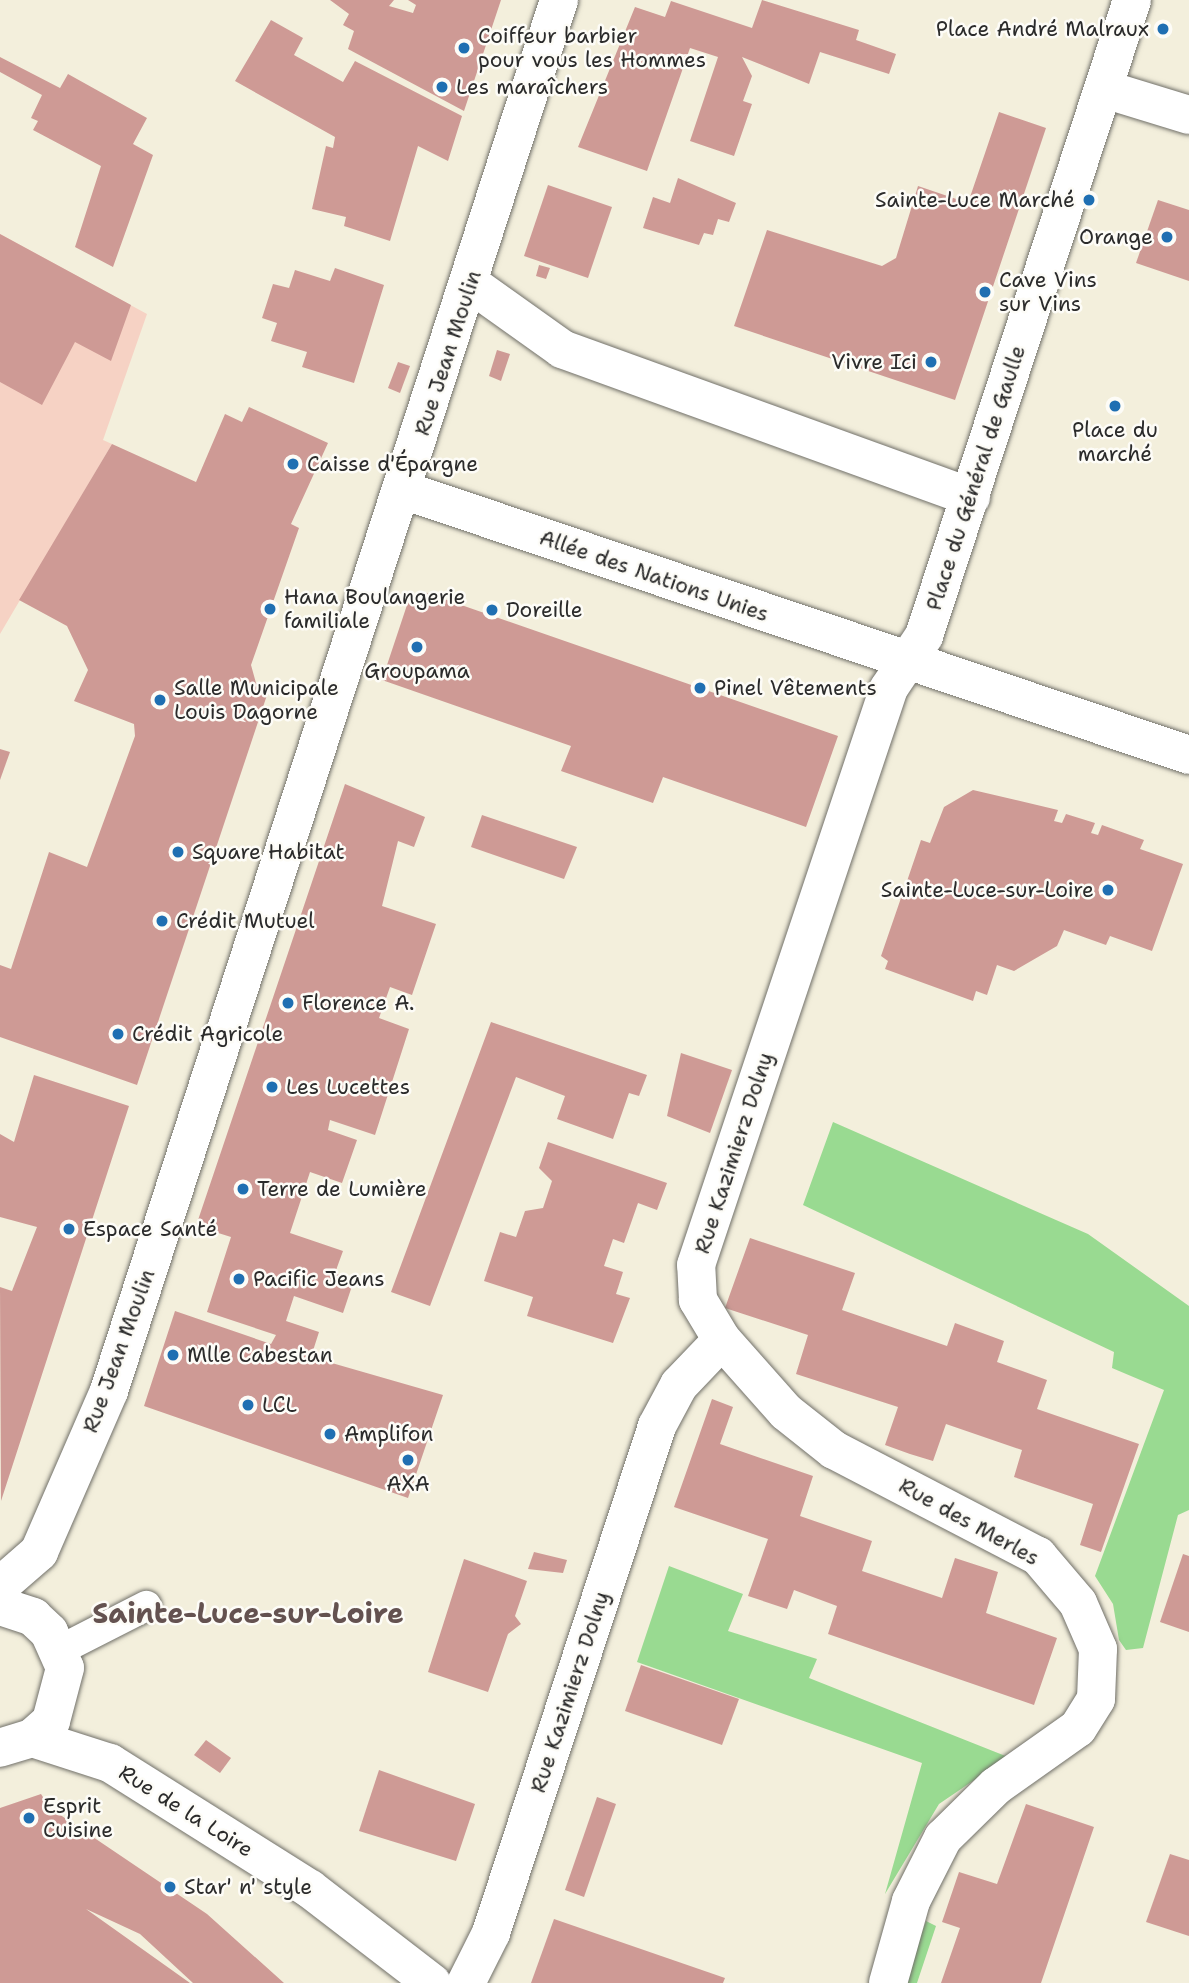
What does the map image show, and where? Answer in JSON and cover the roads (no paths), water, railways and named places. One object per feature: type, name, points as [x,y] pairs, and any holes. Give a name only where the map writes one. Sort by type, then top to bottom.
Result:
[{"type":"street","name":"Place du Général de Gaulle","points":[[905,663],[924,636],[1132,0]]},
{"type":"street","name":"Rue Jean Moulin","points":[[0,1586],[38,1552],[109,1391],[563,9]]},
{"type":"street","points":[[1104,89],[1189,115]]},
{"type":"street","points":[[471,284],[562,349],[971,497]]},
{"type":"street","name":"Allée des Nations Unies","points":[[403,490],[905,663]]},
{"type":"street","points":[[905,663],[1189,755]]},
{"type":"street","name":"Rue Kazimierz Dolny","points":[[466,1983],[491,1933],[657,1426],[679,1385],[722,1340],[698,1300],[696,1265],[872,736],[905,663]]},
{"type":"street","name":"Rue des Merles","points":[[722,1340],[786,1412],[834,1450],[1038,1556],[1078,1603],[1098,1650],[1096,1699],[1078,1728],[996,1786],[943,1838],[911,1901],[888,1983]]},
{"type":"street","points":[[16,1743],[51,1720],[63,1692],[38,1552]]},
{"type":"street","points":[[0,1606],[33,1617],[55,1641]]},
{"type":"street","name":"Rue de la Loire","points":[[63,1692],[110,1763]]},
{"type":"street","name":"Rue de la Loire","points":[[16,1743],[110,1763],[310,1889],[432,1983]]},
{"type":"lane","points":[[55,1641],[146,1606]]},
{"type":"place","name":"Place André Malraux","points":[[1163,29]]},
{"type":"place","name":"Coiffeur barbier pour vous les Hommes","points":[[464,48]]},
{"type":"place","name":"Les maraîchers","points":[[442,87]]},
{"type":"place","name":"Sainte-Luce Marché","points":[[1089,200]]},
{"type":"place","name":"Orange","points":[[1167,237]]},
{"type":"place","name":"Cave Vins sur Vins","points":[[985,292]]},
{"type":"place","name":"Vivre Ici","points":[[931,362]]},
{"type":"place","name":"Place du marché","points":[[1115,406]]},
{"type":"place","name":"Caisse d'Épargne","points":[[293,464]]},
{"type":"place","name":"Hana Boulangerie familiale","points":[[270,609]]},
{"type":"place","name":"Doreille","points":[[492,610]]},
{"type":"place","name":"Groupama","points":[[417,647]]},
{"type":"place","name":"Pinel Vêtements","points":[[700,688]]},
{"type":"place","name":"Salle Municipale Louis Dagorne","points":[[160,700]]},
{"type":"place","name":"Square Habitat","points":[[178,852]]},
{"type":"place","name":"Sainte-Luce-sur-Loire","points":[[1108,890]]},
{"type":"place","name":"Crédit Mutuel","points":[[162,921]]},
{"type":"place","name":"Florence A.","points":[[288,1003]]},
{"type":"place","name":"Crédit Agricole","points":[[118,1034]]},
{"type":"place","name":"Les Lucettes","points":[[272,1087]]},
{"type":"place","name":"Terre de Lumière","points":[[243,1189]]},
{"type":"place","name":"Espace Santé","points":[[69,1229]]},
{"type":"place","name":"Pacific Jeans","points":[[239,1279]]},
{"type":"place","name":"Mlle Cabestan","points":[[173,1355]]},
{"type":"place","name":"LCL","points":[[248,1405]]},
{"type":"place","name":"Amplifon","points":[[330,1434]]},
{"type":"place","name":"AXA","points":[[408,1460]]},
{"type":"place","name":"Esprit Cuisine","points":[[29,1818]]},
{"type":"place","name":"Star' n' style","points":[[170,1887]]},
{"type":"district","name":"Sainte-Luce-sur-Loire","points":[[248,1613]]}]
